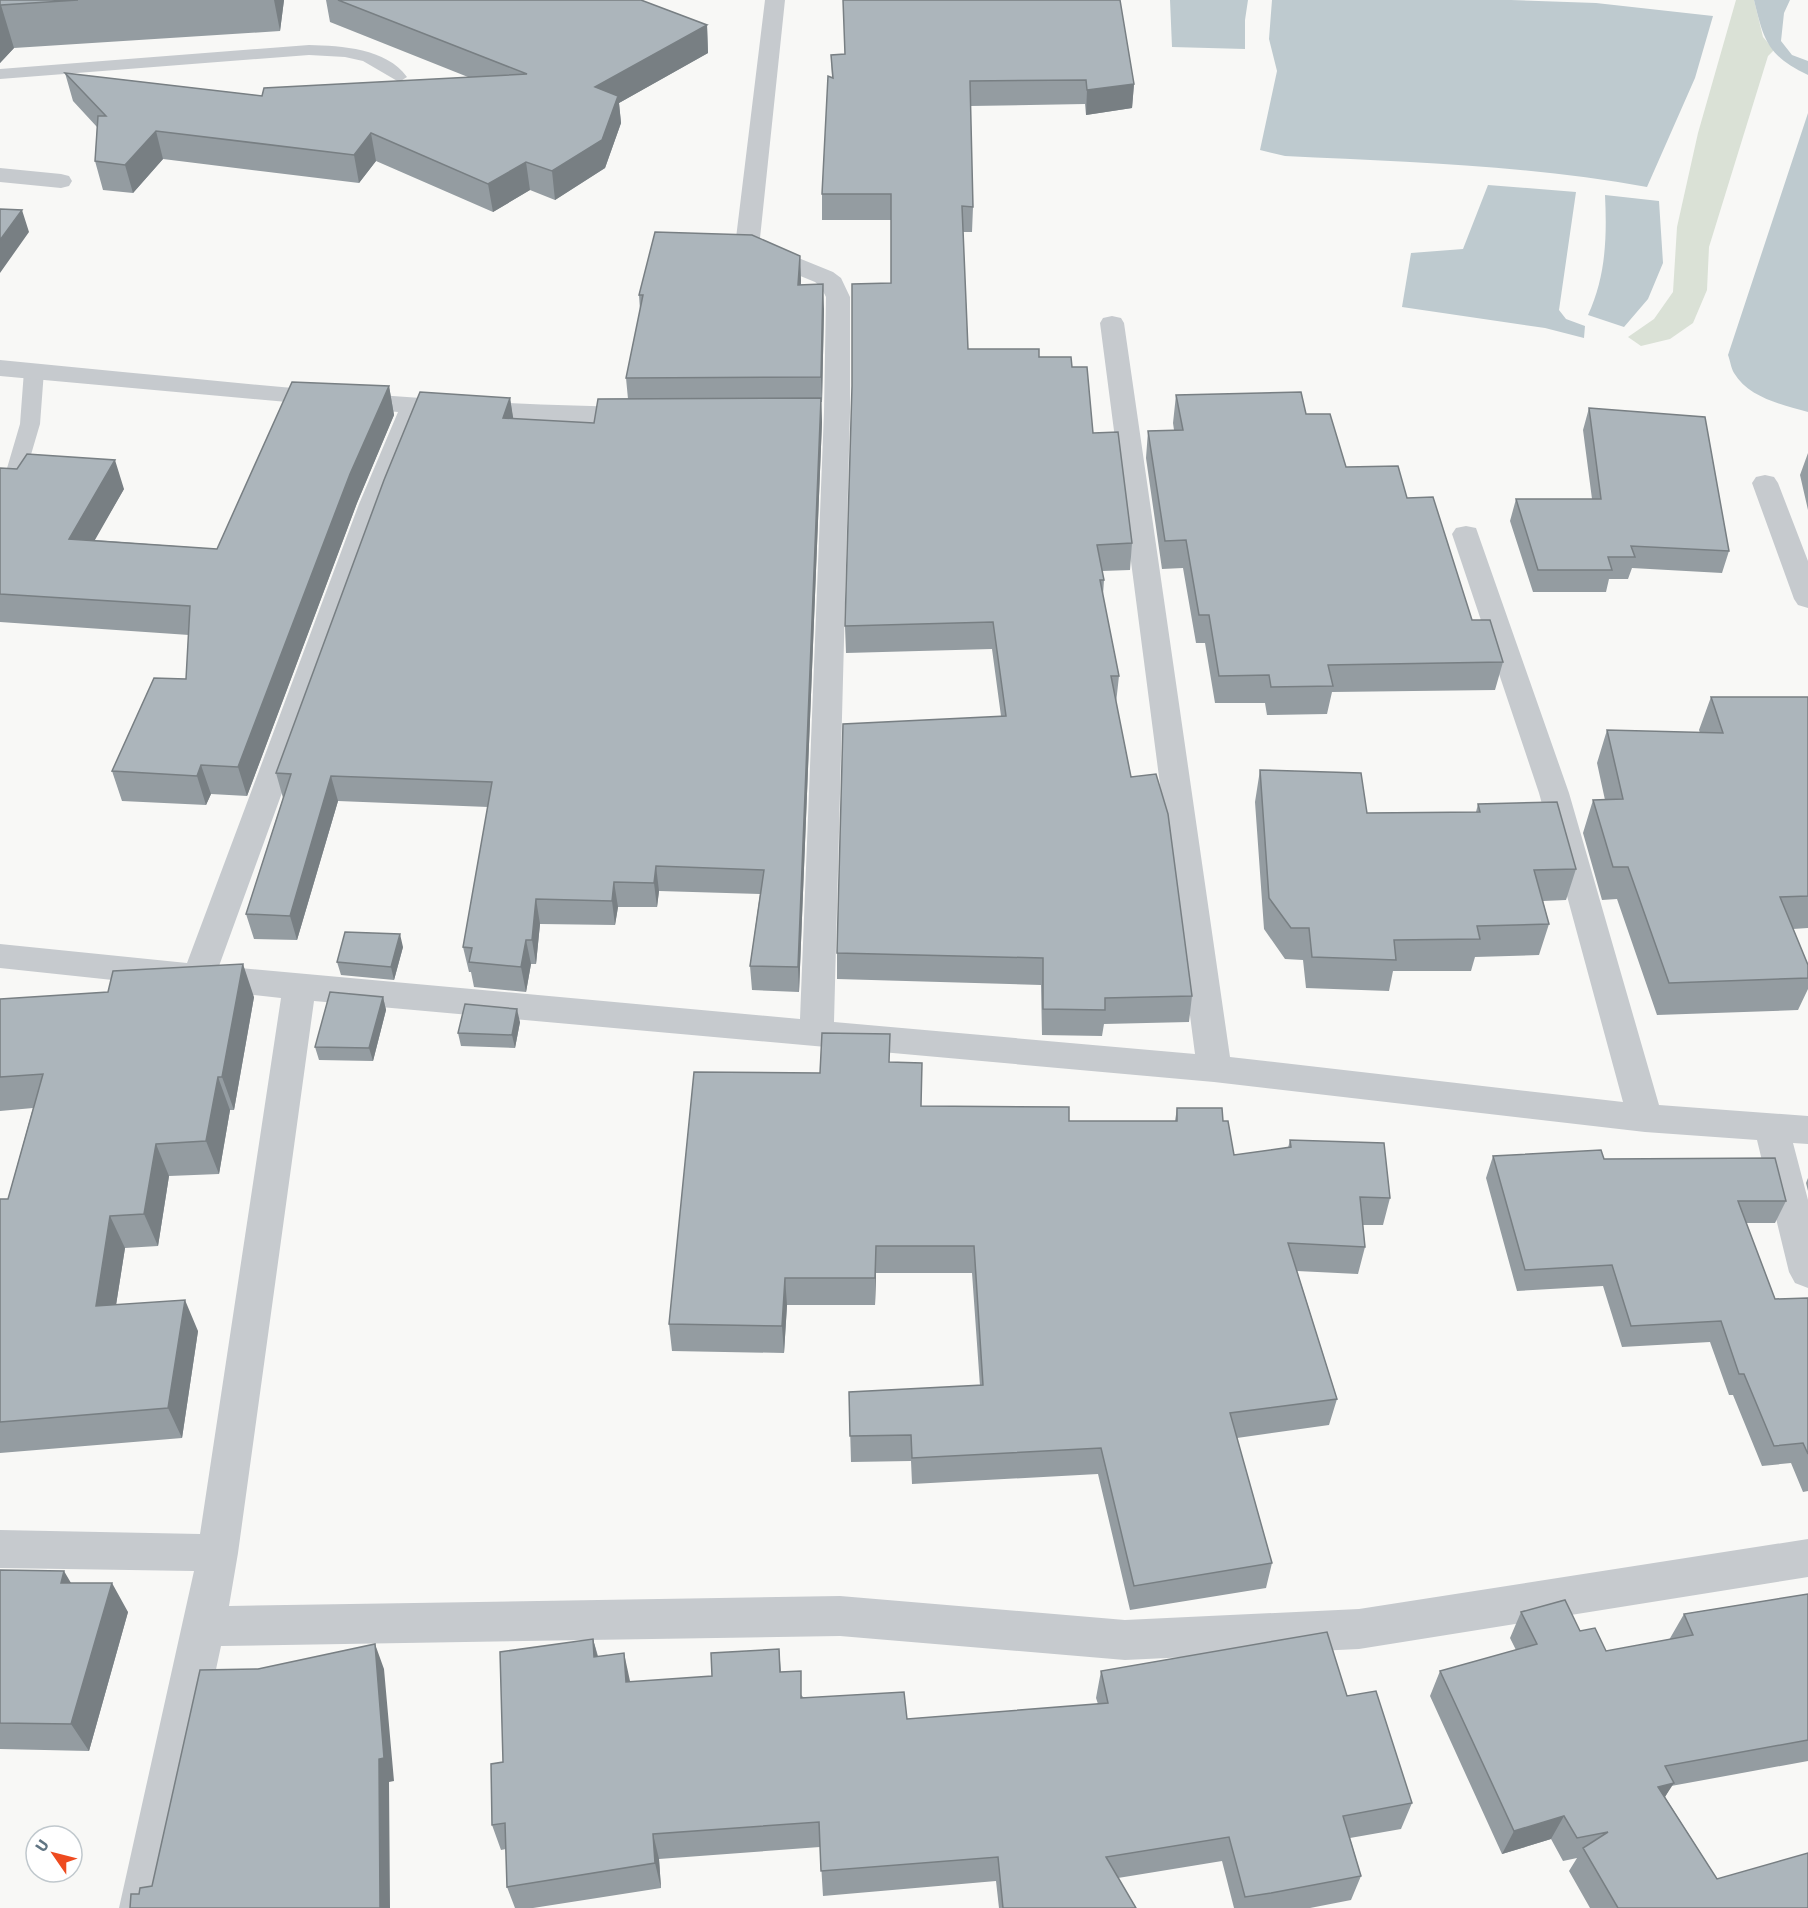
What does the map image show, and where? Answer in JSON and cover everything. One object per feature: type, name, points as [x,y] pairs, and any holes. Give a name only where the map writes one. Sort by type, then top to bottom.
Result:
[{"type":"street","points":[[775,0],[748,238],[755,249],[811,270],[832,283],[838,297],[825,412],[817,1032]]},
{"type":"street","points":[[0,175],[60,181]]},
{"type":"street","points":[[1112,323],[1214,1069]]},
{"type":"street","points":[[0,368],[414,406],[536,414],[668,415]]},
{"type":"street","points":[[199,975],[373,504],[414,406]]},
{"type":"street","points":[[1766,483],[1808,599]]},
{"type":"street","points":[[1466,534],[1554,793],[1645,1118]]},
{"type":"street","points":[[0,956],[299,987],[1214,1069],[1645,1118],[1808,1130]]},
{"type":"street","points":[[142,1908],[150,1864],[206,1626],[299,987]]},
{"type":"street","points":[[1772,1126],[1808,1272]]},
{"type":"street","points":[[0,1549],[218,1553]]},
{"type":"street","points":[[206,1626],[840,1616],[1125,1641],[1359,1629],[1808,1558]]},
{"type":"lane","points":[[0,74],[309,50],[338,51],[368,56],[392,69],[399,76]]},
{"type":"lane","points":[[15,475],[24,453],[33,414],[34,371]]},
{"type":"shaded area","points":[[1170,0],[1248,0],[1245,49],[1172,47]]},
{"type":"shaded area","points":[[1272,0],[1511,0],[1596,3],[1713,16],[1695,78],[1647,187],[1512,169],[1285,156],[1260,150],[1277,71],[1269,39]]},
{"type":"shaded area","points":[[1736,0],[1754,0],[1763,37],[1774,50],[1768,56],[1709,247],[1707,290],[1693,323],[1670,339],[1641,346],[1628,337],[1654,319],[1673,292],[1677,227],[1698,133]]},
{"type":"shaded area","points":[[1754,0],[1790,0],[1784,13],[1781,41],[1792,55],[1808,61],[1808,75],[1784,61],[1770,46],[1761,26]]},
{"type":"shaded area","points":[[1808,113],[1808,412],[1767,399],[1748,389],[1734,373],[1728,355]]},
{"type":"shaded area","points":[[1488,185],[1576,192],[1559,310],[1566,319],[1585,326],[1584,338],[1545,328],[1402,307],[1411,253],[1463,249]]},
{"type":"shaded area","points":[[1605,195],[1659,201],[1663,263],[1648,299],[1624,327],[1588,315],[1602,271],[1606,226]]},
{"type":"building","points":[[0,0],[78,0],[0,6]]},
{"type":"building","points":[[338,0],[641,0],[707,25],[595,87],[618,96],[602,140],[552,171],[526,162],[488,184],[371,133],[354,155],[156,131],[125,165],[95,161],[98,116],[106,116],[65,73],[262,96],[264,88],[527,74]]},
{"type":"building","points":[[843,0],[1120,0],[1134,84],[1087,90],[1086,80],[970,81],[973,207],[962,206],[968,349],[1039,349],[1039,357],[1071,357],[1072,367],[1087,367],[1093,433],[1118,432],[1132,543],[1097,545],[1104,580],[1100,580],[1119,676],[1111,676],[1131,777],[1156,774],[1168,814],[1192,996],[1105,998],[1105,1010],[1043,1009],[1043,958],[837,953],[843,724],[1006,716],[993,622],[845,626],[852,386],[852,284],[891,283],[891,194],[822,194],[828,76],[833,78],[831,55],[845,54]]},
{"type":"building","points":[[0,209],[22,210],[0,240]]},
{"type":"building","points":[[655,232],[752,235],[800,256],[798,285],[823,284],[821,377],[626,378],[643,295],[639,295]]},
{"type":"building","points":[[292,382],[389,386],[350,474],[238,767],[201,765],[197,776],[112,771],[154,678],[186,679],[190,606],[0,594],[0,468],[17,469],[27,454],[115,460],[69,539],[217,549]]},
{"type":"building","points":[[420,392],[510,398],[503,418],[594,423],[598,399],[821,398],[798,967],[750,966],[764,870],[656,866],[654,883],[614,882],[612,901],[536,899],[532,940],[526,940],[521,967],[469,962],[472,948],[463,947],[492,782],[331,776],[290,916],[246,914],[291,774],[276,773],[384,480]]},
{"type":"building","points":[[1301,392],[1306,414],[1330,414],[1346,467],[1398,466],[1407,498],[1433,497],[1472,620],[1490,620],[1503,662],[1328,665],[1333,686],[1271,687],[1269,675],[1219,676],[1209,615],[1199,615],[1186,540],[1165,541],[1148,431],[1183,430],[1176,395]]},
{"type":"building","points":[[1589,408],[1705,417],[1729,551],[1631,546],[1635,557],[1608,557],[1612,570],[1538,570],[1516,499],[1601,499]]},
{"type":"building","points":[[1711,697],[1808,697],[1808,896],[1780,897],[1808,965],[1808,978],[1669,983],[1628,867],[1613,867],[1593,800],[1623,799],[1607,730],[1723,733]]},
{"type":"building","points":[[1260,770],[1361,773],[1367,813],[1480,812],[1478,804],[1557,802],[1576,869],[1534,870],[1549,924],[1477,926],[1480,939],[1394,940],[1396,960],[1312,957],[1309,928],[1291,928],[1269,898]]},
{"type":"building","points":[[345,932],[400,934],[391,967],[337,962]]},
{"type":"building","points":[[243,964],[222,1077],[218,1077],[206,1141],[156,1144],[144,1214],[110,1216],[96,1306],[185,1300],[168,1408],[0,1422],[0,1199],[8,1199],[43,1074],[0,1077],[0,999],[108,992],[113,971]]},
{"type":"building","points":[[330,992],[383,997],[369,1048],[315,1047]]},
{"type":"building","points":[[465,1004],[517,1009],[512,1035],[458,1033]]},
{"type":"building","points":[[822,1033],[890,1034],[889,1062],[922,1063],[921,1106],[1069,1107],[1069,1121],[1177,1121],[1177,1108],[1222,1108],[1223,1121],[1228,1121],[1234,1155],[1291,1147],[1290,1140],[1384,1143],[1390,1198],[1360,1197],[1365,1247],[1288,1243],[1337,1399],[1230,1413],[1272,1563],[1134,1586],[1101,1448],[912,1458],[911,1435],[850,1436],[849,1392],[983,1385],[974,1246],[876,1246],[875,1278],[785,1278],[782,1326],[669,1324],[694,1072],[820,1073]]},
{"type":"building","points":[[1601,1150],[1604,1159],[1775,1158],[1786,1201],[1738,1201],[1775,1299],[1808,1298],[1808,1454],[1803,1443],[1774,1446],[1744,1374],[1739,1374],[1721,1321],[1631,1326],[1612,1265],[1525,1270],[1493,1156]]},
{"type":"building","points":[[0,1570],[64,1571],[61,1583],[112,1583],[71,1724],[0,1723]]},
{"type":"building","points":[[1808,1594],[1808,1740],[1665,1766],[1674,1783],[1658,1787],[1717,1879],[1808,1853],[1808,1908],[1618,1908],[1583,1848],[1608,1832],[1577,1838],[1564,1816],[1514,1831],[1440,1671],[1537,1644],[1521,1612],[1565,1600],[1580,1631],[1595,1628],[1606,1651],[1693,1635],[1684,1614]]},
{"type":"building","points":[[1327,1632],[1347,1696],[1376,1691],[1412,1803],[1343,1816],[1361,1876],[1245,1897],[1229,1837],[1106,1857],[1136,1908],[1003,1908],[998,1857],[821,1871],[819,1822],[653,1834],[655,1863],[507,1887],[505,1823],[492,1825],[491,1764],[503,1762],[500,1652],[593,1639],[594,1657],[624,1653],[626,1682],[712,1676],[711,1653],[779,1649],[780,1672],[801,1671],[801,1698],[904,1692],[907,1719],[1108,1703],[1101,1671]]},
{"type":"building","points":[[375,1644],[384,1758],[379,1759],[380,1908],[130,1908],[131,1894],[139,1894],[140,1888],[152,1886],[200,1670],[258,1669]]}]
